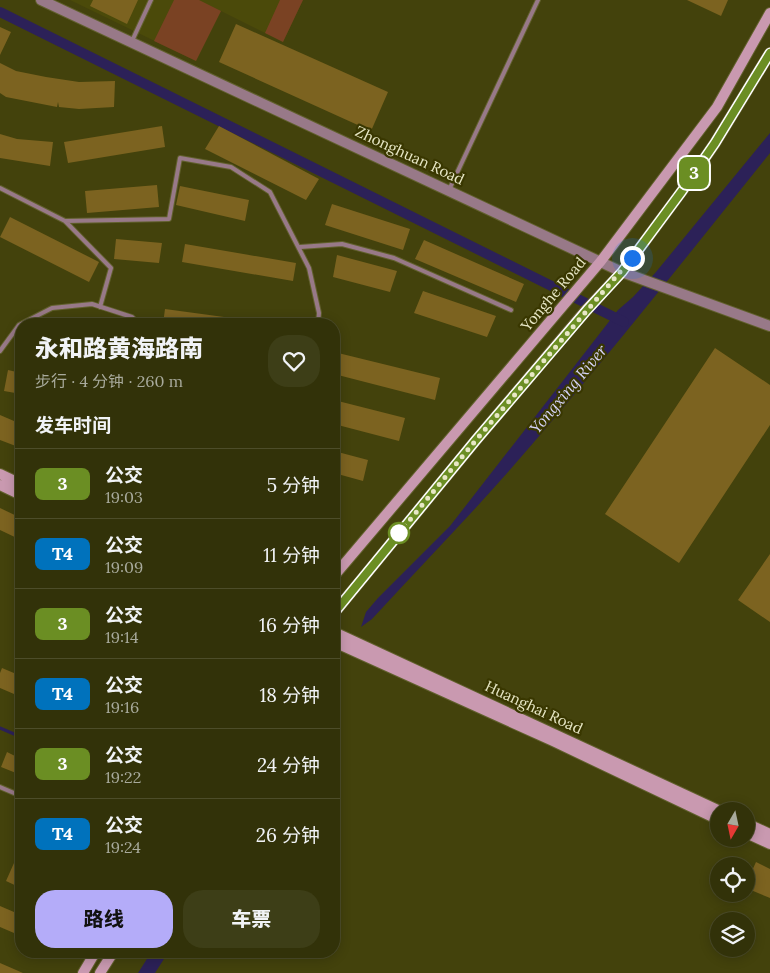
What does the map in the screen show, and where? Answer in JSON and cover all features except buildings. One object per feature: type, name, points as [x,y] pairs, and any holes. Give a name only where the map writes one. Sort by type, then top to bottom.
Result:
[{"type":"main road","name":"Yonghe Road","points":[[340,569],[602,261],[717,107],[770,13]]},
{"type":"main road","points":[[340,606],[476,440],[599,296],[622,272],[715,143],[770,53]]},
{"type":"main road","points":[[0,474],[15,481]]},
{"type":"main road","points":[[0,485],[15,491]]},
{"type":"main road","name":"Huanghai Road","points":[[340,635],[710,806]]},
{"type":"main road","name":"Huanghai Road","points":[[340,645],[553,741],[710,816]]},
{"type":"main road","points":[[755,827],[770,834]]},
{"type":"main road","points":[[755,837],[770,844]]},
{"type":"main road","points":[[83,973],[92,958]]},
{"type":"main road","points":[[100,973],[110,958]]},
{"type":"street","name":"Zhonghuan Road","points":[[41,0],[622,272],[770,326]]},
{"type":"lane","points":[[131,42],[151,0]]},
{"type":"lane","points":[[449,190],[538,0]]},
{"type":"lane","points":[[65,221],[169,219],[180,158],[232,167],[270,192],[309,268],[319,318]]},
{"type":"lane","points":[[0,188],[65,221],[111,268],[100,306]]},
{"type":"lane","points":[[300,248],[342,244],[394,258],[511,310]]},
{"type":"lane","points":[[33,318],[52,308],[92,304],[133,318]]},
{"type":"lane","points":[[0,351],[15,332]]},
{"type":"lane","points":[[0,787],[15,793]]},
{"type":"shaded area","points":[[70,0],[303,0],[283,42],[221,11],[196,61]]},
{"type":"shaded area","points":[[174,0],[199,0],[221,11],[196,61],[154,41]]},
{"type":"shaded area","points":[[280,0],[303,0],[283,42],[265,33]]},
{"type":"water","name":"Yongxing River","points":[[770,133],[770,153],[608,354],[491,491],[372,619],[361,627],[366,612],[450,526],[618,310],[656,272]]},
{"type":"water","points":[[148,958],[165,958],[155,973],[138,973]]},
{"type":"waterway","points":[[0,12],[624,322]]},
{"type":"waterway","points":[[0,728],[15,734]]},
{"type":"bus line","name":"3","points":[[340,606],[476,440],[622,272],[715,143],[770,53]]},
{"type":"route","points":[[399,533],[632,258]]}]
